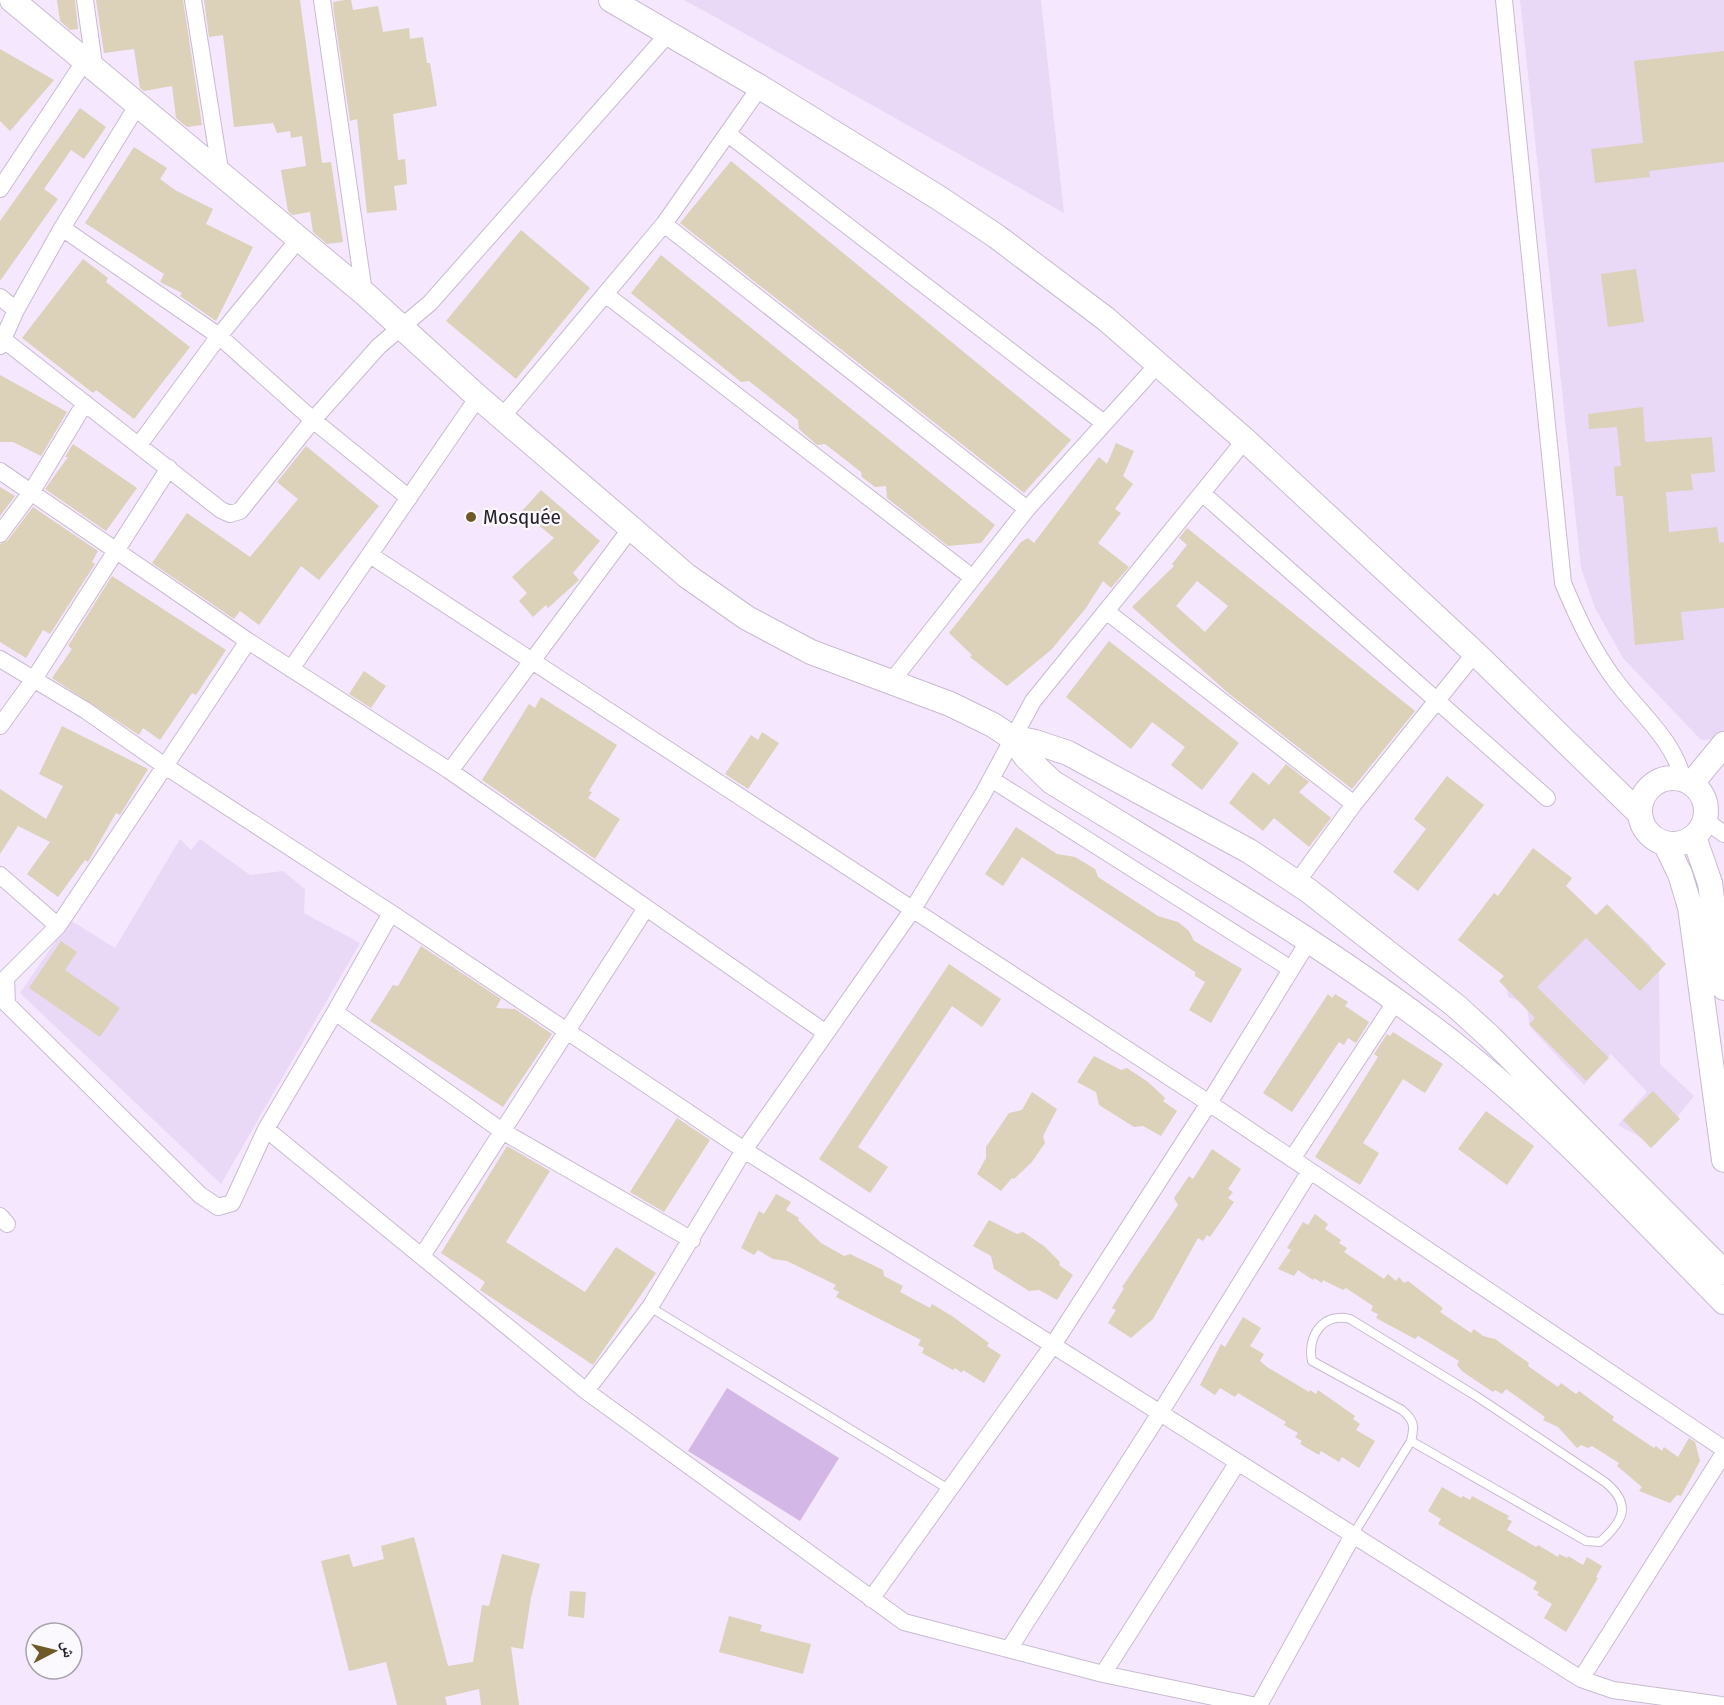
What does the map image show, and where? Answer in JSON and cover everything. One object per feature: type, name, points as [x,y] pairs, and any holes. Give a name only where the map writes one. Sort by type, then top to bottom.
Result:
[{"type":"street","points":[[12,0],[364,293],[478,397],[687,576],[747,618],[812,652],[971,714],[1011,737],[1068,753],[1224,837],[1297,882],[1472,1021],[1552,1098],[1724,1272]]},
{"type":"street","points":[[0,189],[90,66],[85,0]]},
{"type":"street","points":[[193,0],[221,176]]},
{"type":"street","points":[[322,0],[364,293]]},
{"type":"street","points":[[611,0],[760,87],[939,198],[1052,277],[1159,363],[1475,653],[1640,814],[1648,833],[1665,843],[1675,844],[1708,830]]},
{"type":"street","points":[[1504,0],[1563,583],[1597,654],[1671,749],[1687,781],[1704,800],[1708,830],[1710,883],[1724,987]]},
{"type":"street","points":[[137,106],[62,228],[16,310],[2,342],[85,403],[221,510],[234,514],[240,511],[313,420],[379,346],[430,303],[668,34]]},
{"type":"street","points":[[502,417],[664,224],[760,87]]},
{"type":"street","points":[[728,134],[1104,423]]},
{"type":"street","points":[[664,224],[1027,509]]},
{"type":"street","points":[[62,228],[219,336],[313,420],[409,498]]},
{"type":"street","points":[[139,445],[219,336],[298,240]]},
{"type":"street","points":[[605,294],[973,578]]},
{"type":"street","points":[[0,297],[16,310]]},
{"type":"street","points":[[891,682],[1027,509],[1159,363]]},
{"type":"street","points":[[291,669],[478,397]]},
{"type":"street","points":[[0,534],[32,491],[85,403]]},
{"type":"street","points":[[586,1391],[650,1306],[692,1240],[744,1150],[914,909],[991,779],[1011,737],[1046,683],[1245,440]]},
{"type":"street","points":[[0,726],[34,679],[169,468]]},
{"type":"street","points":[[0,471],[248,641],[450,771],[826,1033]]},
{"type":"street","points":[[1202,493],[1547,798]]},
{"type":"street","points":[[450,771],[631,528]]},
{"type":"street","points":[[370,555],[1209,1102],[1724,1449]]},
{"type":"street","points":[[1106,611],[1354,804]]},
{"type":"street","points":[[248,641],[57,926],[6,978],[7,1004],[200,1195],[218,1207],[232,1203],[266,1129],[391,913]]},
{"type":"street","points":[[1297,882],[1354,804],[1475,653]]},
{"type":"street","points":[[0,659],[85,710],[165,766],[391,913],[744,1150],[1581,1679],[1613,1690],[1721,1705]]},
{"type":"street","points":[[1011,737],[1026,758],[1052,782],[1308,942],[1396,1001],[1468,1055],[1537,1114],[1724,1302]]},
{"type":"street","points":[[1640,814],[1642,798],[1653,784],[1662,779],[1687,781],[1724,744]]},
{"type":"street","points":[[1604,777],[1628,784],[1653,784]]},
{"type":"street","points":[[991,779],[1291,969]]},
{"type":"street","points":[[1665,843],[1680,874],[1690,907],[1724,1160]]},
{"type":"street","points":[[0,875],[57,926]]},
{"type":"street","points":[[422,1256],[646,908]]},
{"type":"street","points":[[871,1599],[1053,1345],[1209,1102],[1308,942]]},
{"type":"street","points":[[1292,1159],[1396,1001]]},
{"type":"street","points":[[335,1012],[502,1131],[692,1240]]},
{"type":"street","points":[[266,1129],[586,1391],[904,1622],[1103,1674],[1252,1705]]},
{"type":"street","points":[[1009,1649],[1160,1413],[1310,1171]]},
{"type":"street","points":[[1581,1679],[1724,1453]]},
{"type":"street","points":[[1103,1674],[1238,1462]]},
{"type":"street","points":[[1259,1705],[1353,1535]]},
{"type":"lane","points":[[650,1306],[950,1490]]},
{"type":"lane","points":[[1353,1535],[1411,1441],[1414,1428],[1412,1418],[1402,1410],[1312,1361],[1310,1350],[1313,1338],[1326,1320],[1337,1315],[1350,1319],[1476,1396],[1605,1482],[1618,1493],[1622,1502],[1622,1513],[1614,1529],[1600,1542],[1586,1541],[1411,1441]]},
{"type":"shaded area","points":[[684,0],[1041,0],[1064,213],[717,18]]},
{"type":"shaded area","points":[[1520,0],[1724,0],[1724,738],[1701,740],[1623,658],[1595,608],[1581,568]]},
{"type":"shaded area","points":[[180,839],[191,850],[200,839],[250,875],[283,871],[305,889],[304,913],[360,943],[221,1184],[20,993],[70,920],[115,948]]},
{"type":"shaded area","points":[[1607,905],[1652,947],[1647,952],[1659,965],[1660,1064],[1694,1096],[1655,1145],[1618,1125],[1647,1092],[1611,1054],[1584,1085],[1530,1027],[1526,1003],[1508,997],[1506,985],[1577,921],[1600,914]]},
{"type":"shaded area","points":[[727,1388],[839,1458],[800,1521],[688,1451]]},
{"type":"building","points":[[57,0],[75,0],[78,29],[70,30],[60,21]]},
{"type":"building","points":[[96,0],[183,0],[202,125],[187,127],[176,118],[172,86],[144,91],[140,88],[134,49],[104,53]]},
{"type":"building","points":[[204,0],[300,0],[322,163],[331,162],[343,242],[327,244],[313,232],[310,212],[292,215],[288,211],[281,170],[306,166],[302,136],[291,138],[290,131],[277,133],[273,123],[234,127],[223,35],[209,37]]},
{"type":"building","points":[[351,0],[353,10],[378,6],[383,32],[409,28],[410,39],[423,37],[427,63],[430,63],[437,106],[393,114],[398,160],[405,159],[407,184],[394,186],[397,210],[367,213],[357,119],[350,121],[334,13],[333,2]]},
{"type":"building","points":[[0,49],[54,80],[10,131],[0,121]]},
{"type":"building","points":[[1724,51],[1724,162],[1649,171],[1650,177],[1595,183],[1591,149],[1643,143],[1634,61]]},
{"type":"building","points":[[80,108],[106,127],[84,159],[71,150],[44,189],[58,199],[0,281],[0,221]]},
{"type":"building","points":[[134,147],[167,168],[160,179],[175,190],[213,209],[206,224],[253,247],[216,321],[180,296],[182,293],[160,282],[164,274],[85,223]]},
{"type":"building","points":[[731,161],[1071,440],[1024,493],[680,223]]},
{"type":"building","points":[[521,230],[590,288],[516,379],[446,321]]},
{"type":"building","points":[[661,255],[995,525],[981,543],[948,546],[887,498],[886,486],[875,487],[862,477],[861,472],[825,444],[817,445],[799,429],[798,420],[749,381],[741,382],[631,293]]},
{"type":"building","points":[[83,259],[108,278],[106,282],[190,347],[134,419],[96,390],[93,393],[22,338]]},
{"type":"building","points":[[1636,269],[1644,322],[1608,327],[1601,274]]},
{"type":"building","points":[[0,375],[67,412],[41,456],[13,442],[0,442]]},
{"type":"building","points":[[1643,407],[1645,442],[1712,437],[1715,472],[1691,474],[1693,490],[1666,492],[1669,532],[1717,527],[1719,543],[1724,542],[1724,608],[1681,612],[1684,640],[1635,645],[1623,496],[1616,496],[1614,467],[1621,466],[1617,427],[1589,429],[1588,414]]},
{"type":"building","points":[[1116,443],[1134,451],[1123,476],[1133,484],[1115,509],[1121,513],[1098,543],[1129,567],[1111,588],[1103,581],[1086,608],[1051,650],[1007,686],[970,657],[972,655],[949,633],[1021,542],[1028,538],[1034,543],[1099,457],[1107,464]]},
{"type":"building","points":[[73,444],[137,488],[106,531],[45,489],[68,457],[65,457]]},
{"type":"building","points":[[306,446],[379,506],[319,580],[301,566],[259,625],[240,611],[234,619],[152,563],[187,513],[250,557],[298,499],[277,482]]},
{"type":"building","points":[[0,487],[15,496],[0,516]]},
{"type":"building","points":[[541,490],[600,541],[573,573],[579,580],[548,608],[546,605],[533,617],[519,601],[527,593],[512,577],[554,538],[522,511]]},
{"type":"building","points":[[33,507],[98,551],[92,562],[95,564],[50,634],[43,630],[26,658],[0,642],[0,544],[8,540]]},
{"type":"building","points":[[1187,528],[1415,711],[1352,789],[1227,692],[1132,607],[1174,566],[1172,564],[1187,545],[1179,538]],"holes":[[[1197,581],[1228,606],[1205,632],[1176,606]]]},
{"type":"building","points":[[112,576],[226,650],[196,695],[192,693],[160,740],[143,728],[139,735],[52,678],[72,649],[68,646]]},
{"type":"building","points":[[1109,641],[1239,743],[1202,790],[1171,765],[1185,747],[1152,722],[1131,749],[1066,697]]},
{"type":"building","points":[[364,671],[386,686],[371,708],[349,694]]},
{"type":"building","points":[[541,697],[617,745],[589,791],[592,792],[588,798],[620,819],[595,859],[482,780],[529,704],[535,708]]},
{"type":"building","points":[[62,726],[148,769],[120,815],[116,813],[88,862],[85,860],[58,897],[27,874],[50,842],[18,826],[0,854],[0,789],[46,819],[63,786],[39,774]]},
{"type":"building","points":[[762,732],[779,743],[748,789],[725,774],[751,735],[758,740]]},
{"type":"building","points":[[1286,764],[1309,782],[1299,792],[1331,818],[1309,847],[1274,818],[1263,831],[1229,803],[1253,772],[1269,785]]},
{"type":"building","points":[[1447,776],[1484,805],[1418,891],[1393,872],[1426,829],[1414,819]]},
{"type":"building","points":[[1016,827],[1057,854],[1075,857],[1095,869],[1098,877],[1158,916],[1178,922],[1189,931],[1194,941],[1242,969],[1211,1023],[1189,1010],[1205,982],[1195,976],[1195,972],[1022,857],[1003,886],[985,874]]},
{"type":"building","points":[[1533,848],[1572,878],[1566,886],[1596,915],[1607,904],[1666,964],[1640,991],[1586,938],[1537,987],[1609,1058],[1586,1081],[1529,1024],[1535,1018],[1499,981],[1504,976],[1458,940],[1494,893],[1498,896]]},
{"type":"building","points":[[61,941],[77,952],[65,970],[120,1008],[100,1037],[29,988]]},
{"type":"building","points":[[421,946],[501,999],[496,1008],[515,1009],[552,1034],[503,1107],[370,1021],[393,985],[398,986]]},
{"type":"building","points":[[949,964],[1001,999],[982,1027],[952,1006],[858,1147],[888,1167],[870,1193],[819,1159]]},
{"type":"building","points":[[1328,994],[1332,998],[1335,994],[1348,1002],[1345,1006],[1369,1022],[1356,1043],[1348,1038],[1344,1045],[1339,1042],[1292,1112],[1263,1093]]},
{"type":"building","points":[[1393,1032],[1443,1064],[1425,1093],[1403,1079],[1363,1143],[1379,1153],[1360,1185],[1315,1157],[1378,1057],[1374,1054],[1387,1034],[1390,1036]]},
{"type":"building","points":[[1094,1056],[1121,1070],[1127,1068],[1148,1082],[1165,1098],[1163,1101],[1177,1111],[1161,1136],[1143,1126],[1134,1127],[1099,1105],[1096,1092],[1077,1082]]},
{"type":"building","points":[[1653,1091],[1680,1119],[1651,1148],[1623,1120]]},
{"type":"building","points":[[1032,1092],[1057,1109],[1043,1136],[1045,1143],[1031,1163],[1014,1179],[1012,1178],[1001,1191],[977,1174],[986,1158],[986,1147],[1009,1113],[1022,1110]]},
{"type":"building","points":[[1486,1111],[1534,1146],[1507,1185],[1458,1149]]},
{"type":"building","points":[[677,1118],[710,1140],[664,1212],[630,1192]]},
{"type":"building","points":[[507,1146],[550,1171],[506,1242],[585,1292],[616,1247],[656,1273],[593,1365],[480,1290],[485,1282],[441,1253]]},
{"type":"building","points":[[1212,1149],[1241,1169],[1228,1189],[1233,1192],[1228,1198],[1234,1202],[1210,1237],[1207,1235],[1203,1241],[1198,1238],[1153,1319],[1131,1338],[1108,1323],[1116,1310],[1112,1308],[1124,1288],[1122,1287],[1178,1205],[1174,1198],[1189,1176],[1193,1179]]},
{"type":"building","points":[[776,1194],[791,1202],[786,1210],[799,1218],[798,1220],[821,1243],[844,1256],[850,1254],[883,1270],[884,1276],[903,1286],[900,1292],[930,1308],[932,1304],[989,1343],[987,1346],[1001,1355],[984,1383],[963,1370],[962,1373],[955,1368],[953,1370],[922,1353],[924,1348],[918,1345],[921,1340],[836,1297],[839,1292],[833,1289],[836,1285],[787,1261],[773,1259],[758,1250],[754,1255],[741,1248],[759,1211],[764,1214]]},
{"type":"building","points":[[1315,1214],[1328,1224],[1325,1229],[1341,1240],[1339,1243],[1347,1248],[1344,1252],[1384,1279],[1388,1274],[1396,1281],[1399,1277],[1404,1283],[1408,1281],[1443,1308],[1440,1312],[1471,1333],[1474,1329],[1483,1336],[1495,1339],[1558,1387],[1561,1383],[1576,1394],[1579,1391],[1614,1417],[1612,1420],[1654,1448],[1656,1446],[1662,1451],[1664,1447],[1678,1457],[1689,1438],[1695,1442],[1700,1461],[1681,1496],[1677,1495],[1670,1503],[1639,1491],[1642,1487],[1617,1466],[1619,1463],[1592,1446],[1588,1448],[1581,1445],[1577,1448],[1558,1427],[1543,1420],[1545,1417],[1506,1389],[1502,1394],[1495,1390],[1493,1392],[1463,1372],[1457,1365],[1459,1361],[1418,1336],[1415,1339],[1376,1318],[1378,1314],[1371,1311],[1373,1306],[1346,1288],[1343,1290],[1323,1280],[1322,1283],[1314,1278],[1313,1280],[1298,1270],[1294,1276],[1278,1269],[1291,1250],[1287,1248],[1303,1222],[1308,1225]]},
{"type":"building","points":[[989,1220],[1017,1234],[1023,1232],[1044,1246],[1060,1262],[1059,1265],[1073,1275],[1057,1300],[1039,1290],[1029,1291],[994,1269],[991,1256],[973,1246]]},
{"type":"building","points":[[1243,1317],[1261,1328],[1250,1346],[1264,1354],[1260,1361],[1309,1392],[1310,1390],[1316,1394],[1318,1390],[1355,1416],[1353,1419],[1360,1424],[1356,1430],[1375,1441],[1359,1468],[1342,1457],[1339,1462],[1321,1451],[1319,1455],[1300,1444],[1302,1441],[1295,1437],[1298,1433],[1284,1425],[1286,1422],[1238,1393],[1235,1397],[1220,1388],[1215,1395],[1200,1385],[1221,1344],[1225,1347]]},
{"type":"building","points":[[1442,1487],[1461,1498],[1463,1496],[1470,1500],[1472,1496],[1509,1516],[1507,1519],[1512,1521],[1507,1530],[1536,1547],[1538,1545],[1558,1557],[1559,1554],[1567,1558],[1568,1556],[1583,1565],[1587,1557],[1602,1566],[1596,1577],[1598,1578],[1566,1632],[1544,1618],[1552,1604],[1537,1595],[1539,1592],[1533,1589],[1537,1582],[1438,1524],[1441,1519],[1428,1511]]},
{"type":"building","points":[[414,1537],[448,1666],[473,1662],[482,1605],[489,1606],[502,1554],[540,1564],[531,1597],[523,1649],[511,1647],[519,1705],[481,1705],[479,1689],[445,1697],[447,1705],[397,1705],[386,1662],[349,1671],[321,1561],[349,1554],[353,1567],[384,1559],[381,1546]]},
{"type":"building","points":[[570,1591],[586,1592],[584,1618],[568,1616]]},
{"type":"building","points":[[729,1616],[762,1625],[760,1631],[811,1644],[803,1674],[719,1652]]},
{"type":"place","name":"Mosquée","points":[[471,517]]}]
